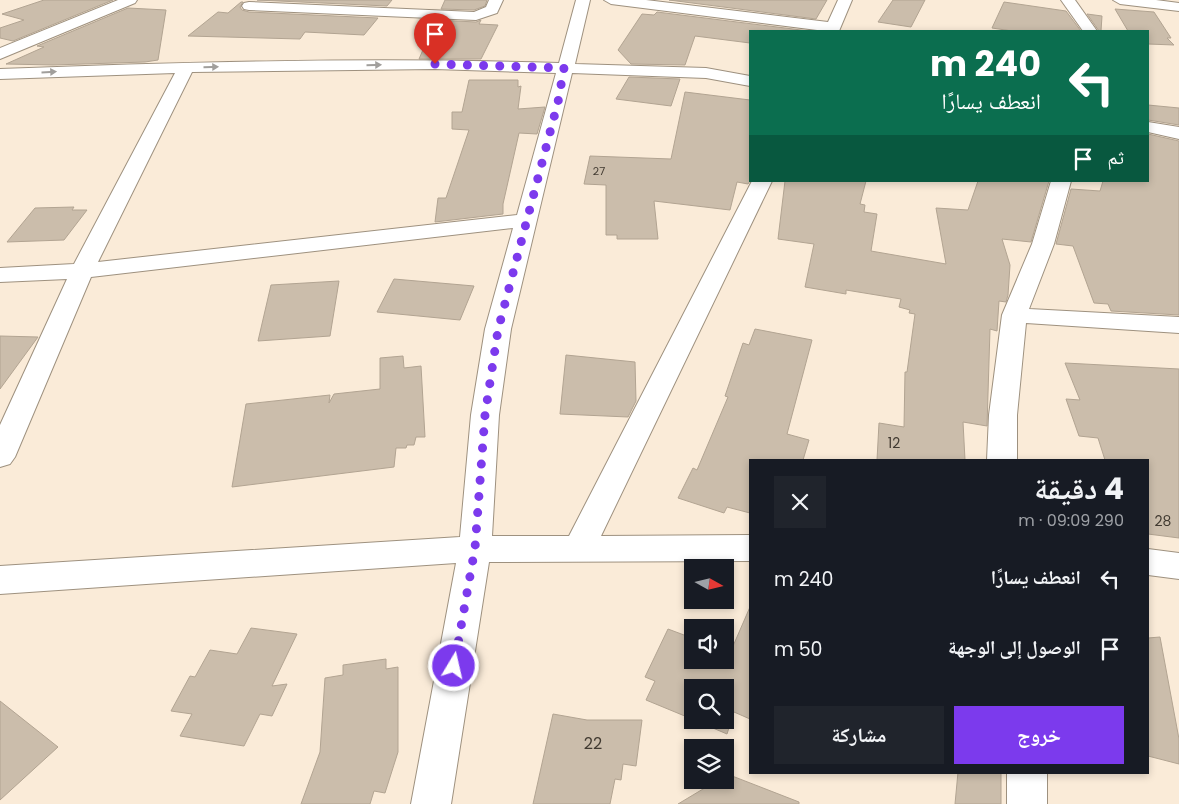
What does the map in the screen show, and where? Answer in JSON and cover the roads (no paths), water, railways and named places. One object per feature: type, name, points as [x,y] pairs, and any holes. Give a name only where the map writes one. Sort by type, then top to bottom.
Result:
[{"type":"street","points":[[0,54],[130,0]]},
{"type":"street","points":[[249,6],[466,16],[489,12],[496,0]]},
{"type":"street","points":[[431,804],[475,548],[485,415],[498,330],[583,0]]},
{"type":"street","points":[[611,0],[833,29],[845,0]]},
{"type":"street","points":[[1068,0],[1089,30]]},
{"type":"street","points":[[1120,0],[1179,6]]},
{"type":"street","points":[[0,74],[186,68],[435,64],[706,73],[749,81]]},
{"type":"street","points":[[0,457],[82,270],[186,68]]},
{"type":"street","points":[[1149,127],[1179,133]]},
{"type":"street","points":[[578,549],[762,182]]},
{"type":"street","points":[[1002,459],[1003,415],[1014,315],[1046,235],[1061,182]]},
{"type":"street","points":[[0,275],[82,270],[526,220]]},
{"type":"street","points":[[1014,315],[1179,325]]},
{"type":"street","points":[[0,580],[475,548],[749,548]]},
{"type":"street","points":[[1149,562],[1179,566]]},
{"type":"street","points":[[1027,774],[1027,804]]}]
